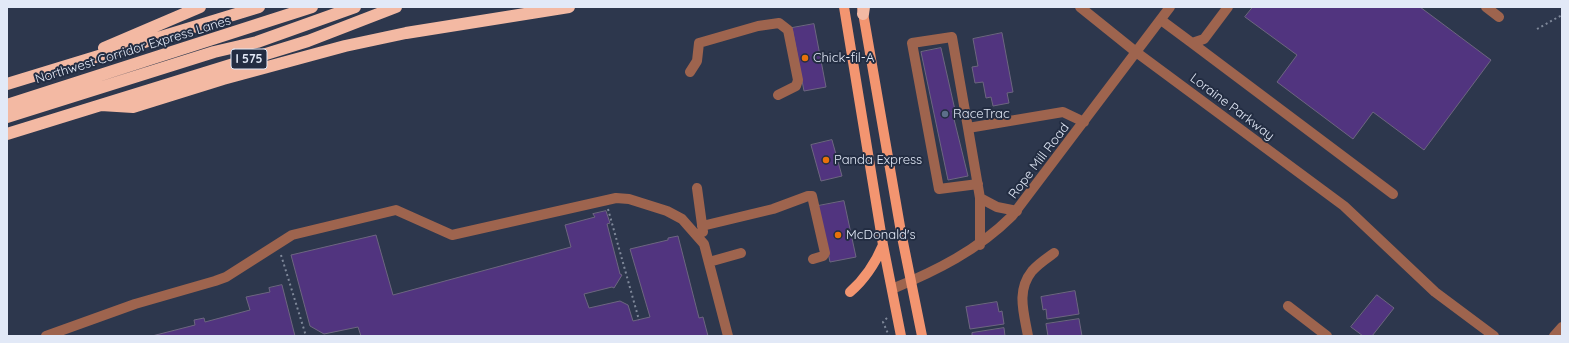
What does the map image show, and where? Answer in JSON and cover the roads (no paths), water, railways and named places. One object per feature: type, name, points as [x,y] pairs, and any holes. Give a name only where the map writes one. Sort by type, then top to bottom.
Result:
[{"type":"highway","points":[[47,73],[200,7]]},
{"type":"highway","points":[[7,84],[259,7]]},
{"type":"highway","name":"Northwest Corridor Express Lanes","points":[[7,105],[312,7]]},
{"type":"highway","points":[[7,117],[214,52],[257,42],[355,7]]},
{"type":"highway","name":"I 575","points":[[7,134],[308,41],[396,7]]},
{"type":"highway","points":[[101,105],[133,107],[223,79],[345,46],[406,33],[570,7]]},
{"type":"main road","points":[[844,7],[883,245],[901,336]]},
{"type":"main road","points":[[863,9],[922,336]]},
{"type":"main road","points":[[850,292],[863,281],[883,245]]},
{"type":"street","name":"Loraine Parkway","points":[[1080,7],[1136,52],[1344,206],[1435,292],[1494,336]]},
{"type":"street","name":"Rope Mill Road","points":[[892,289],[953,261],[980,245],[1017,211],[1170,7]]},
{"type":"street","points":[[1192,43],[1204,39],[1228,7]]},
{"type":"street","points":[[1486,7],[1499,17]]},
{"type":"street","points":[[1161,20],[1393,194]]},
{"type":"street","points":[[690,72],[697,61],[699,43],[758,26],[779,23],[788,30],[798,80],[796,86],[778,95]]},
{"type":"street","points":[[978,184],[939,189],[912,43],[952,37],[978,184],[980,198],[980,245]]},
{"type":"street","points":[[968,128],[1063,112],[1084,122]]},
{"type":"street","points":[[697,188],[704,244],[728,336]]},
{"type":"street","points":[[702,226],[773,209],[808,196],[812,196],[825,253],[823,256],[812,259]]},
{"type":"street","points":[[46,336],[135,304],[226,277],[292,235],[396,210],[452,235],[605,200],[616,198],[629,199],[667,211],[682,219],[704,244]]},
{"type":"street","points":[[980,198],[997,207],[1017,211]]},
{"type":"street","points":[[709,262],[741,253]]},
{"type":"street","points":[[1028,336],[1022,301],[1023,288],[1032,270],[1054,253]]},
{"type":"street","points":[[1288,306],[1327,336]]},
{"type":"street","points":[[1554,336],[1562,327]]},
{"type":"place","name":"Chick-fil-A","points":[[805,58]]},
{"type":"place","name":"RaceTrac","points":[[945,114]]},
{"type":"place","name":"Panda Express","points":[[826,160]]},
{"type":"place","name":"McDonald's","points":[[838,235]]}]
